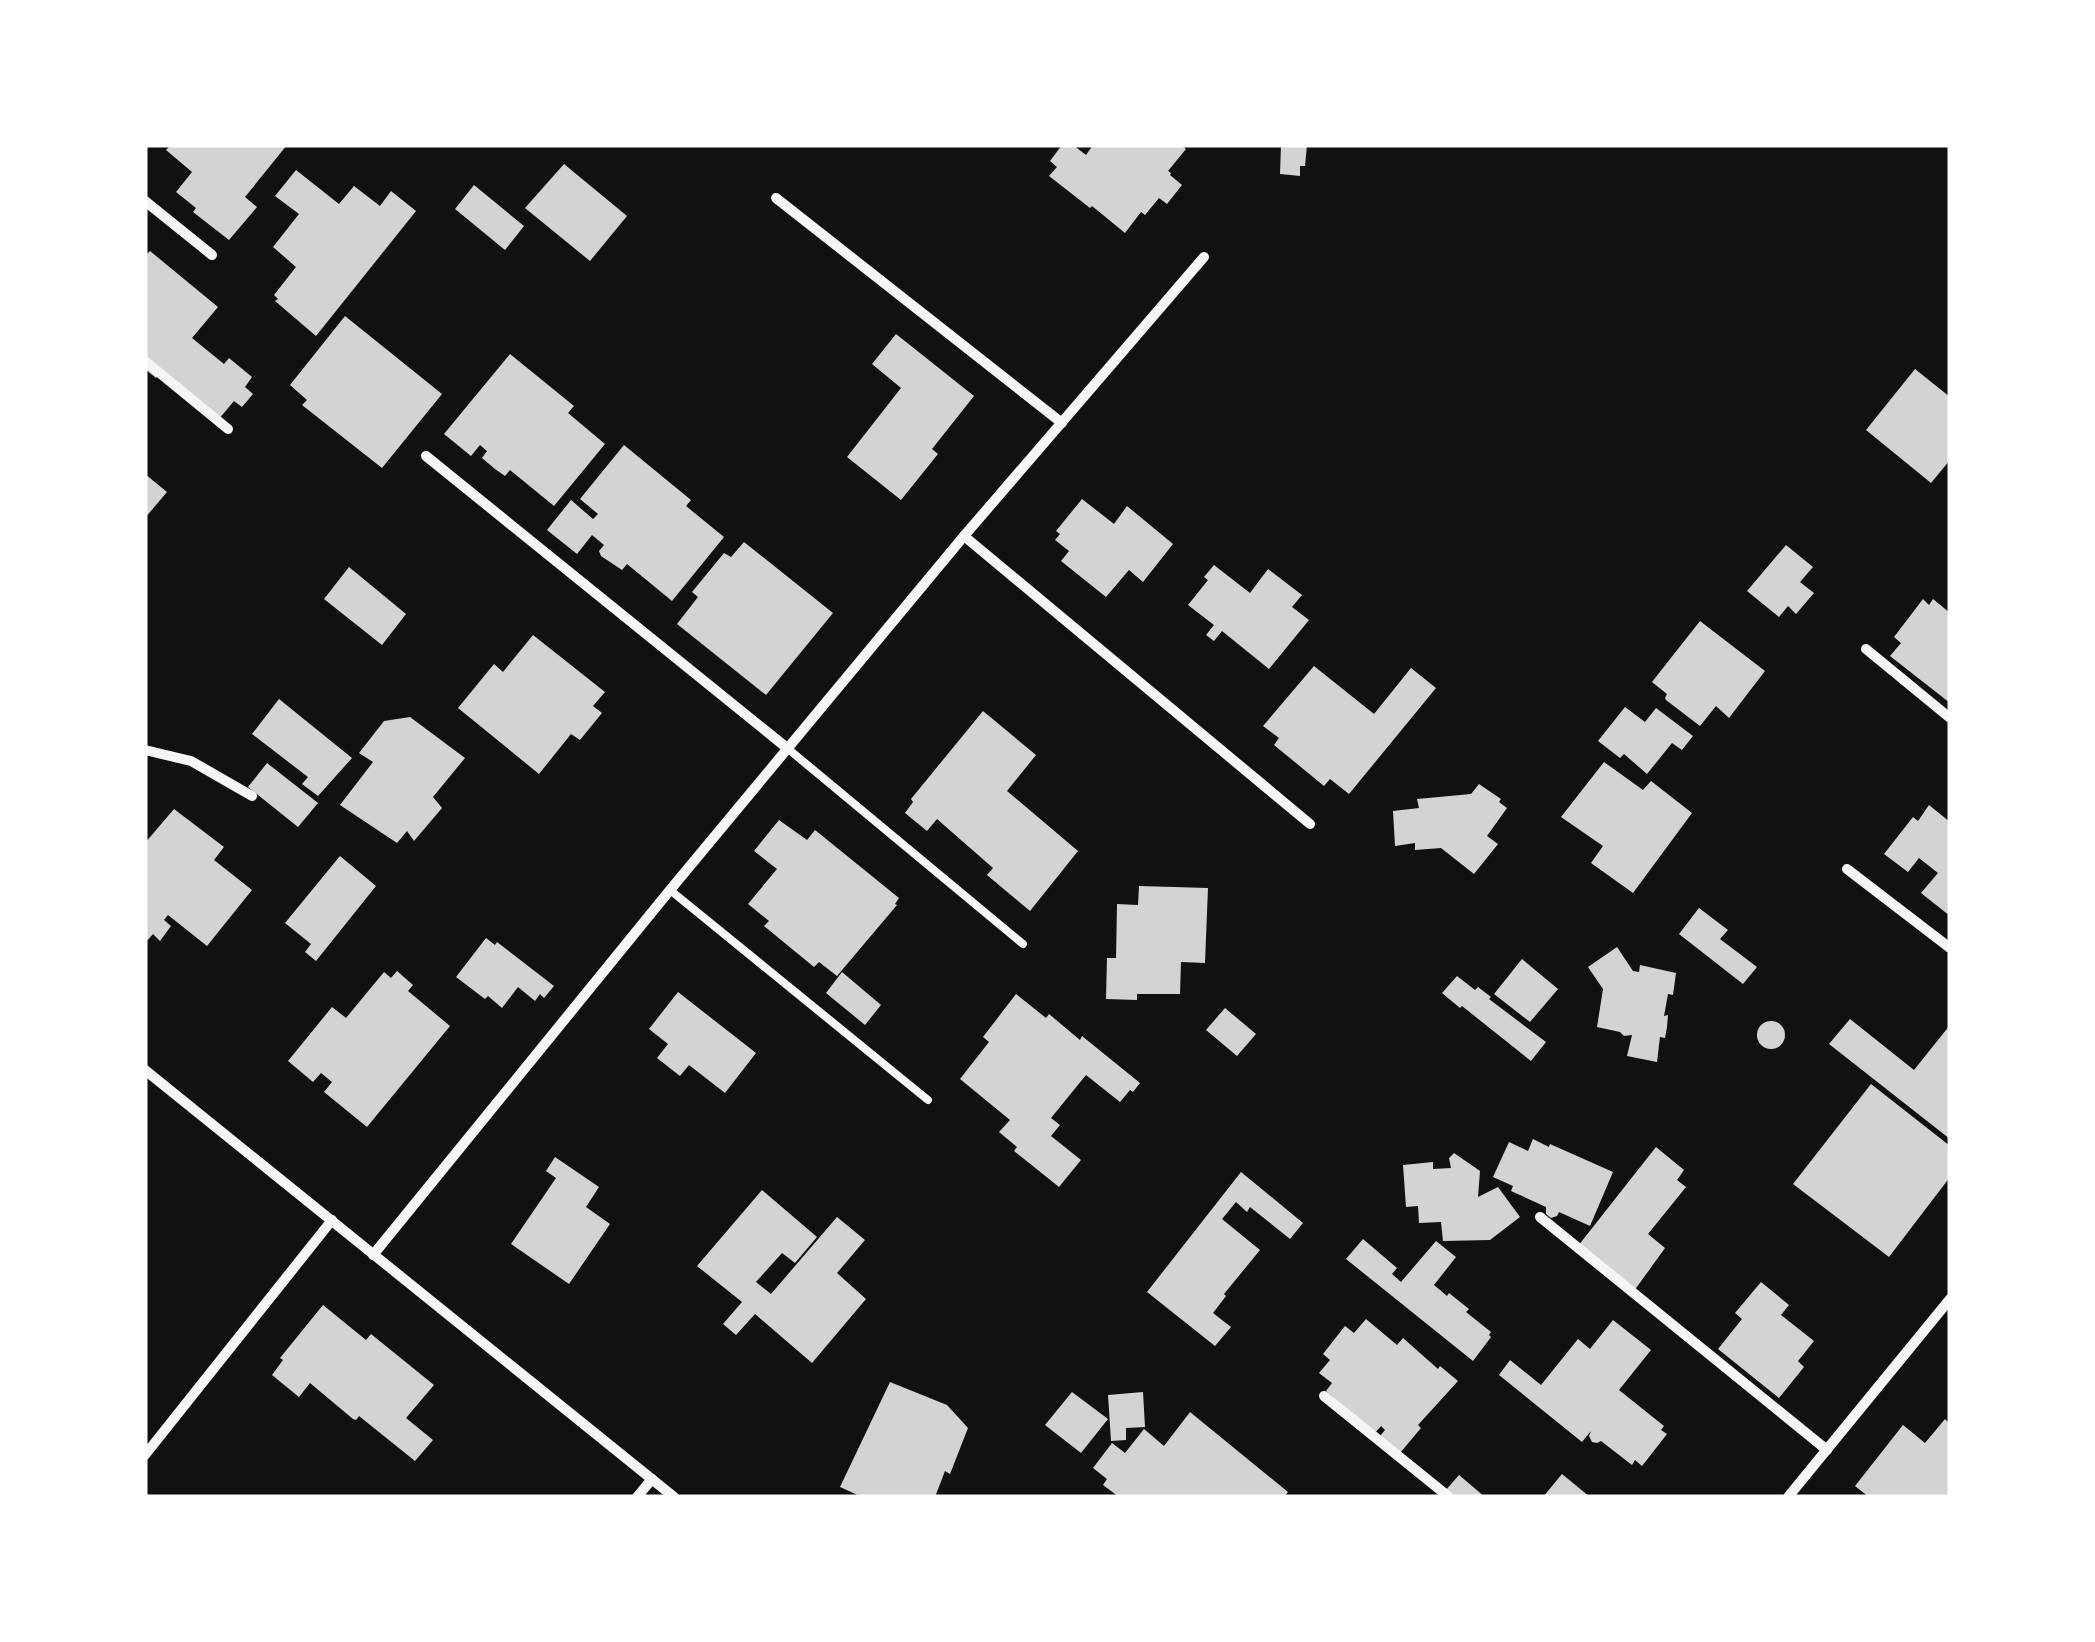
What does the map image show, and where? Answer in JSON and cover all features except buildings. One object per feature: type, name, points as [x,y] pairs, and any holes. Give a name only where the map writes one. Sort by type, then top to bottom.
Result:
[{"type":"street","points":[[776,198],[1062,423]]},
{"type":"street","points":[[145,201],[212,255]]},
{"type":"street","points":[[373,1254],[787,748],[1204,256]]},
{"type":"street","points":[[145,361],[228,429]]},
{"type":"street","points":[[426,456],[787,748]]},
{"type":"street","points":[[964,536],[1310,824]]},
{"type":"street","points":[[1866,649],[1950,718]]},
{"type":"street","points":[[145,750],[191,761],[252,796]]},
{"type":"street","points":[[1847,870],[1950,948]]},
{"type":"street","points":[[145,1070],[674,1497]]},
{"type":"street","points":[[1540,1217],[1827,1450]]},
{"type":"street","points":[[145,1455],[332,1220]]},
{"type":"street","points":[[1788,1497],[1950,1299]]},
{"type":"street","points":[[1324,1396],[1449,1497]]},
{"type":"street","points":[[637,1497],[652,1479]]},
{"type":"lane","points":[[787,748],[1023,944]]},
{"type":"lane","points":[[670,890],[928,1100]]}]
